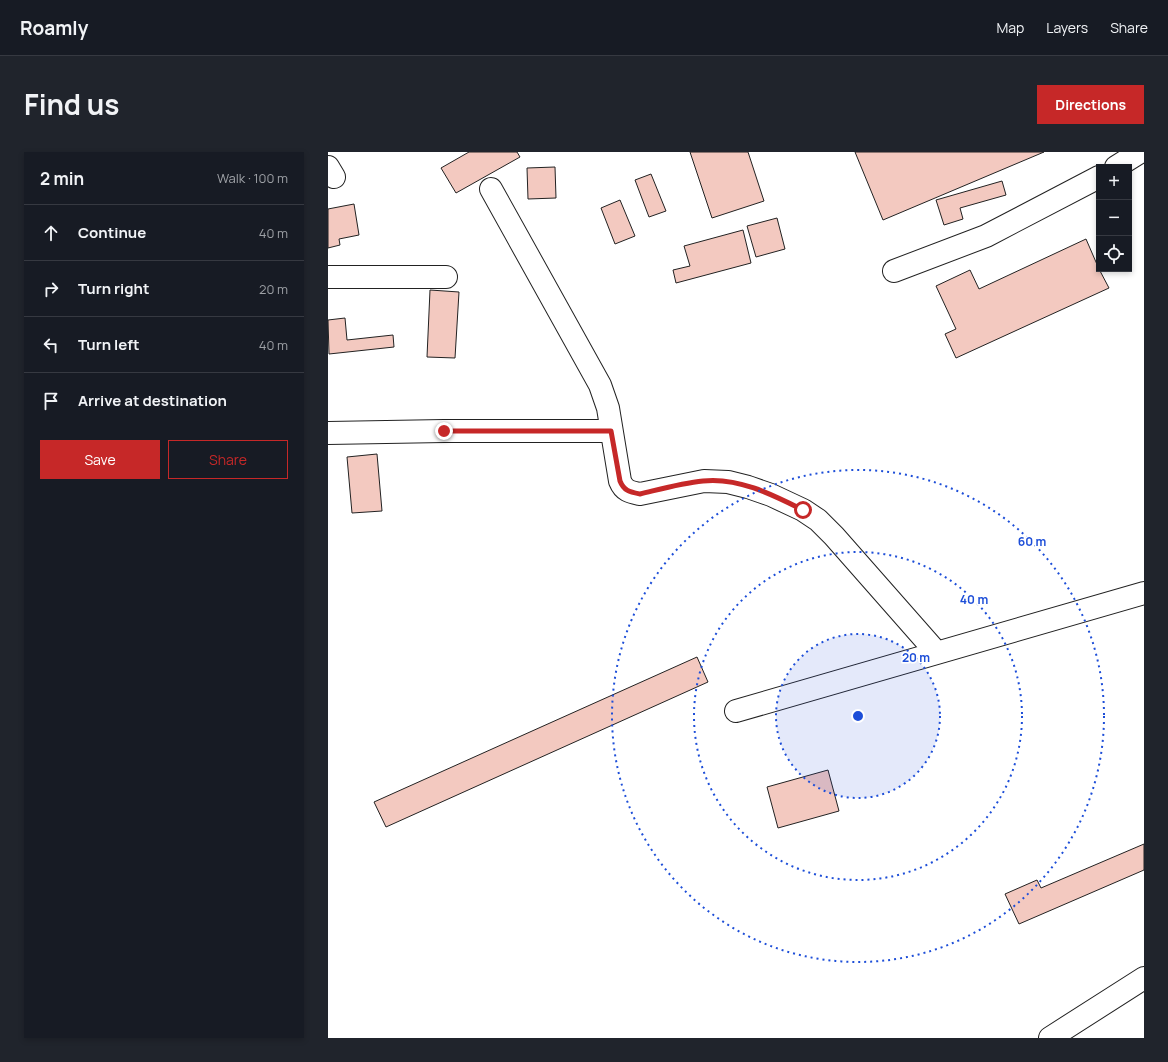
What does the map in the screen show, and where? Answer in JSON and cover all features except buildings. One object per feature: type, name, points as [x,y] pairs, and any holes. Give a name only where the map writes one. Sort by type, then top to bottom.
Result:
[{"type":"street","points":[[1121,164],[1140,152]]},
{"type":"street","points":[[894,271],[986,236],[1096,179]]},
{"type":"street","points":[[491,189],[600,385],[608,408],[620,481],[624,489],[631,493],[640,494],[704,481],[728,482],[771,495],[803,510],[818,520],[834,536],[937,652]]},
{"type":"street","points":[[328,277],[446,277]]},
{"type":"street","points":[[328,433],[611,431]]},
{"type":"street","points":[[736,711],[1144,593]]},
{"type":"street","points":[[1050,1038],[1144,978]]},
{"type":"route","points":[[444,431],[611,431],[620,481],[624,489],[631,493],[640,494],[704,481],[728,482],[771,495],[803,510]]}]
